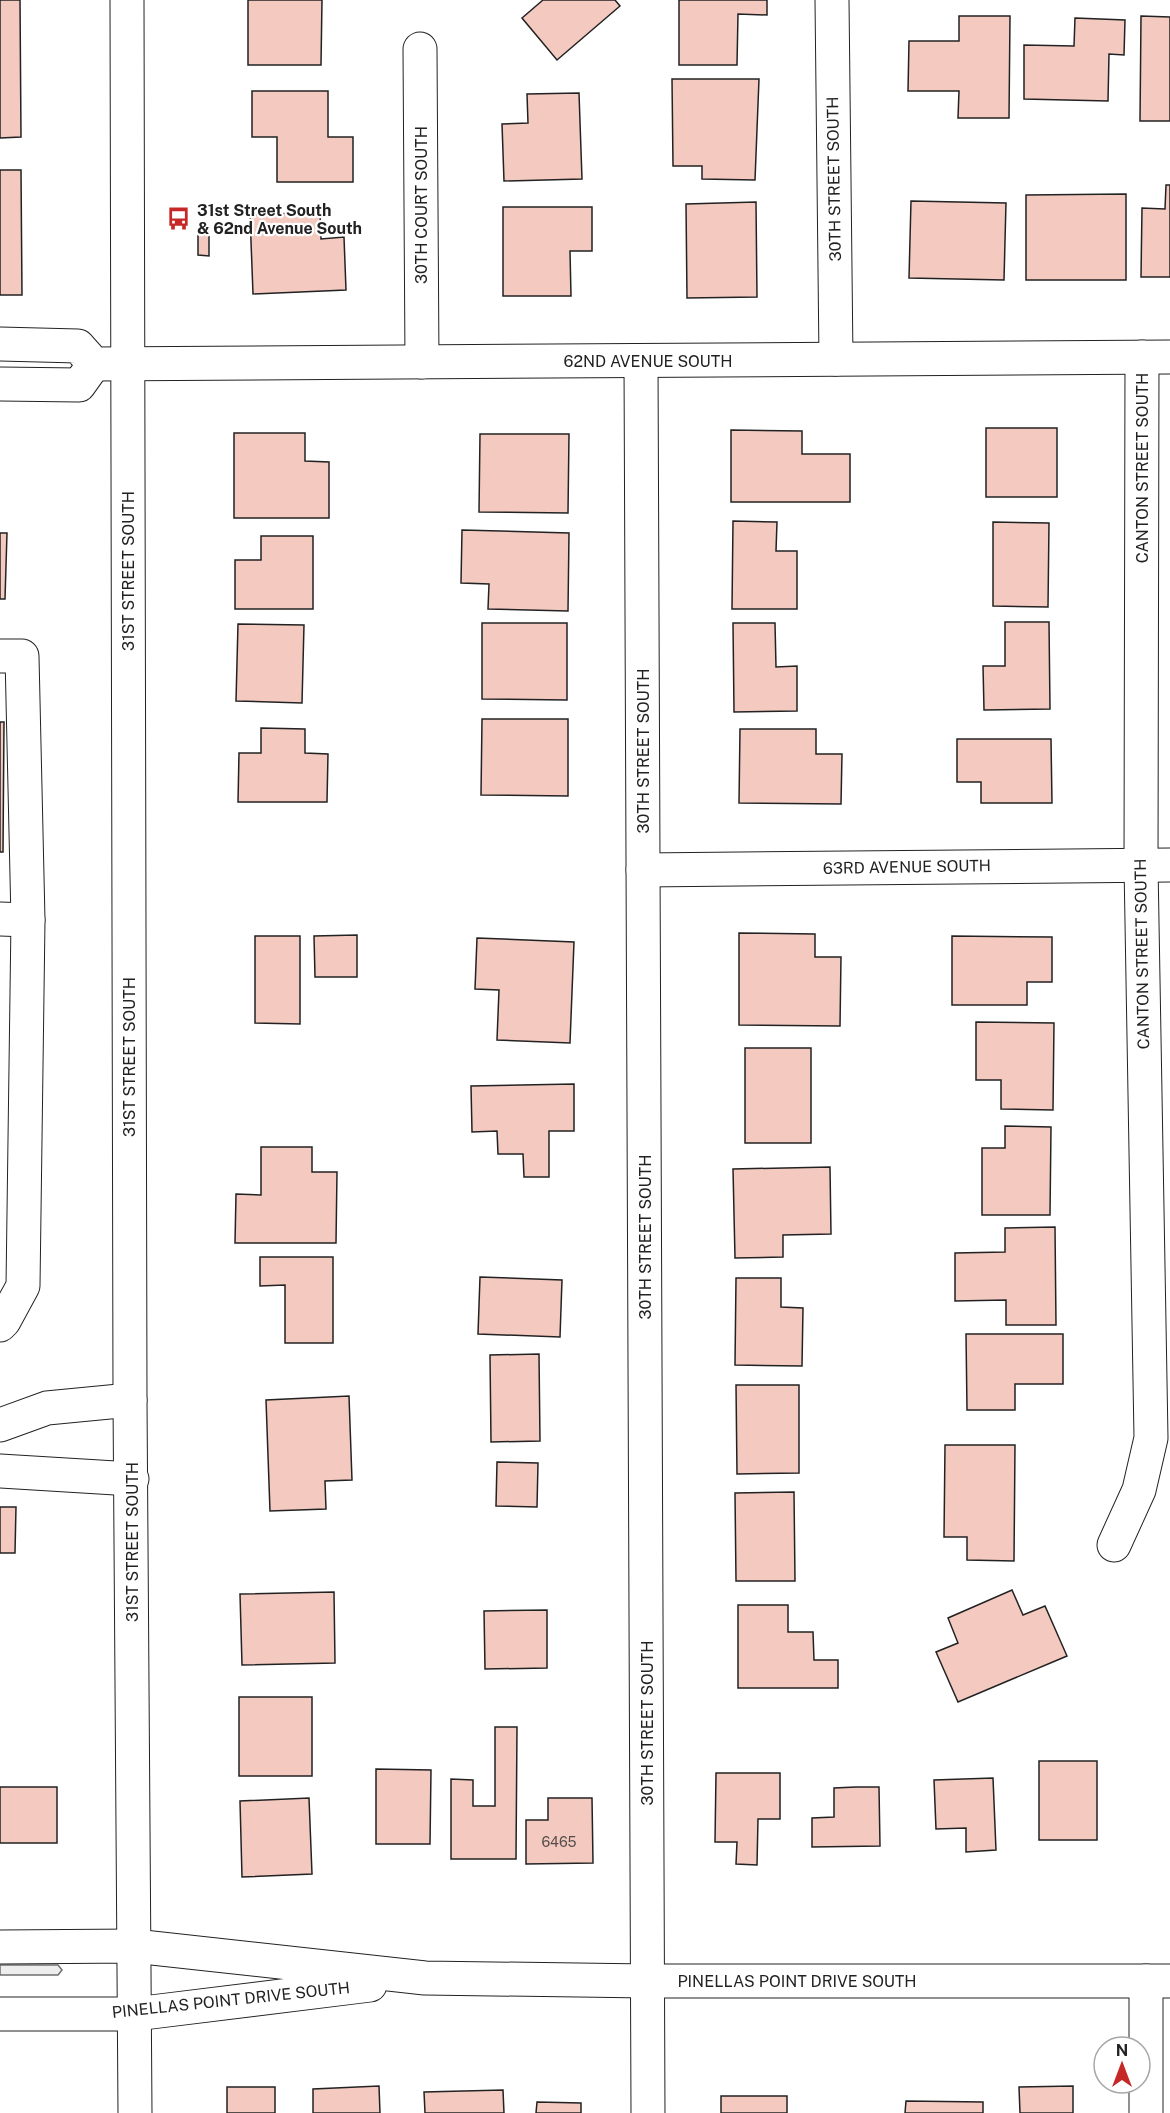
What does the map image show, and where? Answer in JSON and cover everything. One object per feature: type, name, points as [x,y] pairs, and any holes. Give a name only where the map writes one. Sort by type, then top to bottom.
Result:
[{"type":"street","name":"31ST STREET SOUTH","points":[[127,0],[126,364],[135,2113]]},
{"type":"street","name":"30TH STREET SOUTH","points":[[832,0],[836,359]]},
{"type":"street","name":"30TH COURT SOUTH","points":[[420,49],[422,362]]},
{"type":"street","points":[[0,344],[78,346],[94,364],[79,384],[0,384]]},
{"type":"street","name":"62ND AVENUE SOUTH","points":[[94,364],[1156,357]]},
{"type":"street","name":"CANTON STREET SOUTH","points":[[1113,1545],[1139,1490],[1150,1438],[1155,865],[1156,357]]},
{"type":"street","name":"30TH STREET SOUTH","points":[[641,361],[648,2113]]},
{"type":"street","points":[[0,656],[22,656],[14,920],[23,1287],[4,1322],[0,1325]]},
{"type":"street","name":"63RD AVENUE SOUTH","points":[[643,870],[1155,865]]},
{"type":"street","points":[[0,1425],[47,1408],[130,1400]]},
{"type":"street","points":[[0,1471],[132,1479]]},
{"type":"street","name":"PINELLAS POINT DRIVE SOUTH","points":[[0,1947],[134,1946],[425,1978],[648,1981],[1158,1981]]},
{"type":"street","name":"PINELLAS POINT DRIVE SOUTH","points":[[0,2014],[135,2014],[425,1978]]},
{"type":"street","points":[[1146,2113],[1158,1981]]},
{"type":"shaded area","points":[[0,1965],[58,1965],[62,1970],[58,1975],[0,1975]]},
{"type":"building","points":[[0,0],[20,0],[21,137],[0,138]]},
{"type":"building","points":[[248,0],[322,0],[321,65],[248,65]]},
{"type":"building","points":[[543,0],[615,0],[620,6],[557,60],[522,18]]},
{"type":"building","points":[[679,0],[767,0],[767,15],[738,14],[737,65],[679,65]]},
{"type":"building","points":[[959,16],[1010,16],[1009,118],[958,118],[959,91],[908,91],[909,41],[959,41]]},
{"type":"building","points":[[1141,16],[1170,17],[1170,121],[1140,121]]},
{"type":"building","points":[[1075,18],[1125,20],[1124,55],[1109,54],[1108,101],[1024,99],[1024,45],[1074,46]]},
{"type":"building","points":[[672,79],[759,79],[755,180],[702,179],[702,166],[673,166]]},
{"type":"building","points":[[252,91],[328,91],[328,137],[353,137],[353,182],[277,182],[277,137],[252,137]]},
{"type":"building","points":[[579,93],[582,179],[504,181],[502,124],[528,123],[527,94]]},
{"type":"building","points":[[0,170],[21,170],[22,295],[0,295]]},
{"type":"building","points":[[1166,185],[1170,185],[1170,277],[1141,277],[1142,208],[1165,209]]},
{"type":"building","points":[[1126,194],[1126,280],[1026,280],[1026,195]]},
{"type":"building","points":[[911,201],[1006,203],[1004,280],[909,278]]},
{"type":"building","points":[[756,202],[757,297],[687,298],[686,204]]},
{"type":"building","points":[[503,207],[592,207],[592,251],[570,251],[571,296],[503,296]]},
{"type":"building","points":[[320,212],[321,239],[344,237],[346,290],[253,294],[250,215]]},
{"type":"building","points":[[198,235],[209,235],[209,256],[198,255]]},
{"type":"building","points":[[986,428],[1057,428],[1057,497],[986,497]]},
{"type":"building","points":[[731,430],[802,431],[802,454],[850,454],[850,502],[731,502]]},
{"type":"building","points":[[234,433],[305,433],[305,461],[329,462],[329,518],[234,518]]},
{"type":"building","points":[[480,434],[569,434],[568,513],[479,512]]},
{"type":"building","points":[[733,521],[777,522],[776,551],[797,551],[797,609],[732,609]]},
{"type":"building","points":[[993,522],[1049,523],[1048,607],[993,606]]},
{"type":"building","points":[[462,530],[569,533],[568,611],[488,609],[489,584],[461,583]]},
{"type":"building","points":[[0,533],[7,533],[5,599],[0,599]]},
{"type":"building","points":[[261,536],[313,536],[313,609],[235,609],[235,560],[261,560]]},
{"type":"building","points":[[1005,622],[1049,622],[1050,709],[984,710],[983,666],[1005,666]]},
{"type":"building","points":[[482,623],[567,623],[567,700],[482,699]]},
{"type":"building","points":[[733,623],[775,623],[776,667],[797,666],[797,711],[734,712]]},
{"type":"building","points":[[238,624],[304,625],[302,703],[236,701]]},
{"type":"building","points":[[482,719],[568,719],[568,796],[481,795]]},
{"type":"building","points":[[0,722],[4,722],[3,852],[0,852]]},
{"type":"building","points":[[261,728],[305,729],[305,753],[328,754],[327,802],[238,802],[239,753],[261,753]]},
{"type":"building","points":[[740,729],[816,729],[816,754],[842,754],[841,804],[739,803]]},
{"type":"building","points":[[957,739],[1051,739],[1052,803],[981,803],[981,782],[957,782]]},
{"type":"building","points":[[739,933],[815,934],[815,957],[841,957],[840,1026],[739,1025]]},
{"type":"building","points":[[357,935],[357,977],[315,977],[314,936]]},
{"type":"building","points":[[255,936],[300,936],[300,1024],[255,1023]]},
{"type":"building","points":[[952,936],[1052,937],[1052,982],[1027,982],[1027,1005],[952,1005]]},
{"type":"building","points":[[477,938],[574,942],[570,1043],[497,1040],[499,990],[475,989]]},
{"type":"building","points":[[976,1022],[1054,1023],[1053,1110],[1001,1109],[1001,1080],[976,1080]]},
{"type":"building","points":[[745,1048],[811,1048],[811,1143],[745,1143]]},
{"type":"building","points":[[574,1084],[574,1131],[549,1131],[549,1177],[524,1177],[523,1154],[498,1154],[497,1131],[472,1132],[471,1086]]},
{"type":"building","points":[[1005,1126],[1051,1127],[1050,1215],[982,1215],[982,1148],[1005,1148]]},
{"type":"building","points":[[261,1147],[312,1147],[312,1172],[337,1172],[336,1243],[235,1243],[236,1194],[261,1195]]},
{"type":"building","points":[[830,1167],[831,1234],[783,1235],[783,1257],[735,1258],[733,1169]]},
{"type":"building","points":[[1055,1227],[1056,1325],[1006,1325],[1006,1300],[955,1301],[955,1253],[1005,1252],[1005,1228]]},
{"type":"building","points":[[260,1257],[333,1257],[333,1343],[285,1343],[285,1285],[260,1286]]},
{"type":"building","points":[[480,1277],[562,1280],[560,1337],[478,1334]]},
{"type":"building","points":[[736,1278],[781,1278],[781,1307],[803,1308],[802,1366],[735,1365]]},
{"type":"building","points":[[966,1334],[1063,1334],[1063,1384],[1015,1384],[1015,1410],[967,1410]]},
{"type":"building","points":[[539,1354],[540,1441],[491,1442],[490,1355]]},
{"type":"building","points":[[736,1385],[799,1385],[799,1473],[737,1474]]},
{"type":"building","points":[[349,1396],[352,1480],[325,1481],[326,1509],[270,1511],[266,1400]]},
{"type":"building","points":[[945,1445],[1015,1445],[1014,1561],[967,1560],[967,1537],[944,1537]]},
{"type":"building","points":[[497,1462],[538,1463],[537,1507],[496,1506]]},
{"type":"building","points":[[794,1492],[795,1581],[736,1581],[735,1493]]},
{"type":"building","points":[[0,1507],[16,1507],[15,1553],[0,1553]]},
{"type":"building","points":[[1012,1590],[1023,1615],[1045,1606],[1067,1656],[958,1702],[936,1652],[958,1643],[948,1618]]},
{"type":"building","points":[[334,1592],[335,1663],[242,1665],[240,1594]]},
{"type":"building","points":[[738,1605],[788,1605],[788,1632],[813,1632],[814,1660],[838,1660],[838,1688],[738,1688]]},
{"type":"building","points":[[547,1610],[547,1668],[485,1669],[484,1611]]},
{"type":"building","points":[[239,1697],[312,1697],[312,1776],[239,1776]]},
{"type":"building","points":[[495,1727],[517,1727],[516,1859],[451,1859],[451,1779],[473,1780],[473,1806],[495,1806]]},
{"type":"building","points":[[1039,1761],[1097,1761],[1097,1840],[1039,1840]]},
{"type":"building","points":[[376,1769],[431,1770],[430,1844],[376,1844]]},
{"type":"building","points":[[716,1773],[780,1773],[780,1819],[758,1819],[757,1865],[736,1864],[737,1842],[715,1842]]},
{"type":"building","points":[[993,1778],[996,1850],[966,1852],[966,1828],[936,1829],[934,1780]]},
{"type":"building","points":[[0,1787],[57,1787],[57,1843],[0,1843]]},
{"type":"building","points":[[879,1787],[880,1846],[812,1847],[812,1818],[834,1817],[834,1788]]},
{"type":"building","points":[[309,1798],[312,1874],[242,1877],[240,1801]]},
{"type":"building","points":[[548,1798],[592,1798],[593,1863],[526,1864],[526,1820],[548,1820]]},
{"type":"building","points":[[379,2086],[380,2113],[313,2113],[313,2089]]},
{"type":"building","points":[[1073,2086],[1073,2113],[1020,2113],[1019,2087]]},
{"type":"building","points":[[227,2087],[275,2087],[275,2113],[227,2113]]},
{"type":"building","points":[[503,2090],[504,2113],[425,2113],[424,2092]]},
{"type":"building","points":[[721,2096],[787,2096],[787,2113],[721,2113]]},
{"type":"building","points":[[906,2101],[983,2102],[983,2113],[905,2113]]},
{"type":"building","points":[[537,2102],[581,2103],[581,2113],[536,2113]]},
{"type":"place","name":"31st Street South & 62nd Avenue South","points":[[179,219]]}]
